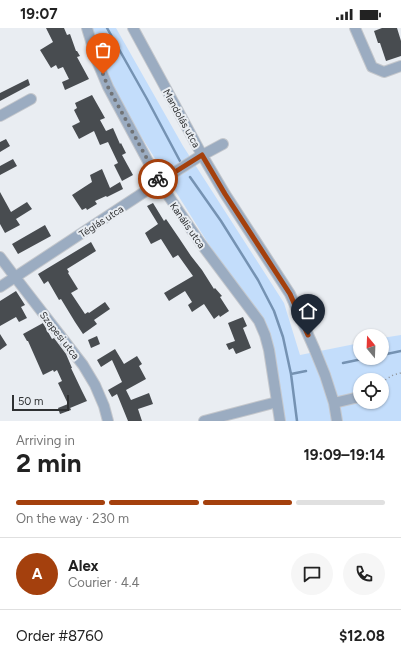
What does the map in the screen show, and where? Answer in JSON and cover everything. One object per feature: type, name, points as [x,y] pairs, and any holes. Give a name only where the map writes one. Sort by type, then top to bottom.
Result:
[{"type":"street","name":"Kanális utca","points":[[87,28],[97,61],[108,87],[159,182],[199,241],[259,321],[269,350],[280,421]]},
{"type":"street","name":"Mandolás utca","points":[[133,28],[202,155],[225,194],[290,294],[314,348],[334,403],[337,421]]},
{"type":"street","points":[[356,28],[372,67],[384,72],[401,66]]},
{"type":"street","points":[[0,116],[31,99]]},
{"type":"street","name":"Téglás utca","points":[[0,287],[159,182],[202,155],[223,144]]},
{"type":"street","name":"Szepesi utca","points":[[0,257],[83,365],[95,385],[104,406],[108,421]]},
{"type":"street","points":[[334,403],[353,398]]},
{"type":"street","points":[[204,421],[277,402]]},
{"type":"path","points":[[389,378],[401,373]]},
{"type":"shaded area","points":[[89,28],[116,28],[183,146],[284,303],[300,355],[353,344],[353,365],[389,365],[389,337],[401,335],[401,421],[280,421],[265,327],[206,240],[109,85]]},
{"type":"building","points":[[46,28],[64,28],[67,35],[70,34],[76,51],[80,56],[77,57],[89,79],[65,90],[62,82],[69,79],[63,67],[58,69],[56,65],[51,68],[40,50],[53,42]]},
{"type":"building","points":[[382,28],[397,28],[401,41],[401,56],[386,61],[374,31]]},
{"type":"building","points":[[28,79],[30,85],[0,101],[0,93]]},
{"type":"building","points":[[92,95],[105,118],[100,120],[106,131],[113,128],[126,153],[122,155],[133,175],[122,181],[114,165],[118,163],[108,142],[100,145],[94,131],[79,139],[72,126],[80,122],[74,110],[77,108],[75,103]]},
{"type":"building","points":[[6,139],[10,146],[0,152],[0,142]]},
{"type":"building","points":[[13,159],[17,166],[0,175],[0,166]]},
{"type":"building","points":[[102,169],[110,188],[120,182],[123,189],[95,201],[97,204],[87,210],[86,208],[82,210],[72,195],[92,182],[90,175]]},
{"type":"building","points":[[0,192],[11,212],[27,202],[32,209],[16,219],[20,225],[5,233],[0,224]]},
{"type":"building","points":[[153,203],[164,221],[166,219],[214,289],[215,288],[222,296],[220,297],[229,311],[220,317],[219,315],[214,319],[204,304],[192,312],[188,305],[192,302],[185,291],[169,301],[164,293],[193,276],[178,255],[173,258],[161,239],[151,244],[145,233],[158,224],[147,206]]},
{"type":"building","points":[[45,225],[51,236],[18,254],[12,244]]},
{"type":"building","points":[[91,242],[96,251],[67,269],[78,289],[71,293],[85,314],[88,312],[89,313],[105,302],[110,309],[94,320],[97,324],[83,334],[61,299],[59,300],[48,281],[44,284],[38,274]]},
{"type":"building","points":[[16,291],[25,305],[21,307],[27,318],[19,322],[16,317],[0,326],[0,301]]},
{"type":"building","points":[[243,317],[247,326],[243,328],[251,348],[236,354],[233,348],[229,350],[226,344],[235,341],[228,323]]},
{"type":"building","points":[[43,323],[52,339],[54,338],[66,354],[87,401],[60,414],[58,408],[68,404],[58,383],[62,381],[57,370],[54,372],[53,370],[43,375],[28,341],[23,334]]},
{"type":"building","points":[[0,334],[7,345],[0,350]]},
{"type":"building","points":[[97,336],[100,344],[91,348],[88,340]]},
{"type":"building","points":[[115,349],[124,364],[137,356],[142,364],[139,366],[146,379],[126,390],[131,400],[149,393],[153,404],[138,409],[142,421],[128,421],[117,394],[112,397],[108,390],[122,382],[112,360],[101,367],[97,360]]},
{"type":"waterway","points":[[107,28],[181,163]]},
{"type":"waterway","points":[[190,177],[221,221],[258,280],[274,311],[283,337],[291,374]]},
{"type":"waterway","points":[[389,354],[401,351]]},
{"type":"waterway","points":[[343,363],[353,361]]},
{"type":"waterway","points":[[297,421],[291,374],[306,371]]},
{"type":"way so far","points":[[103,74],[108,87],[158,179]]},
{"type":"route","points":[[158,179],[159,182],[202,155],[225,194],[290,294],[308,335]]}]
